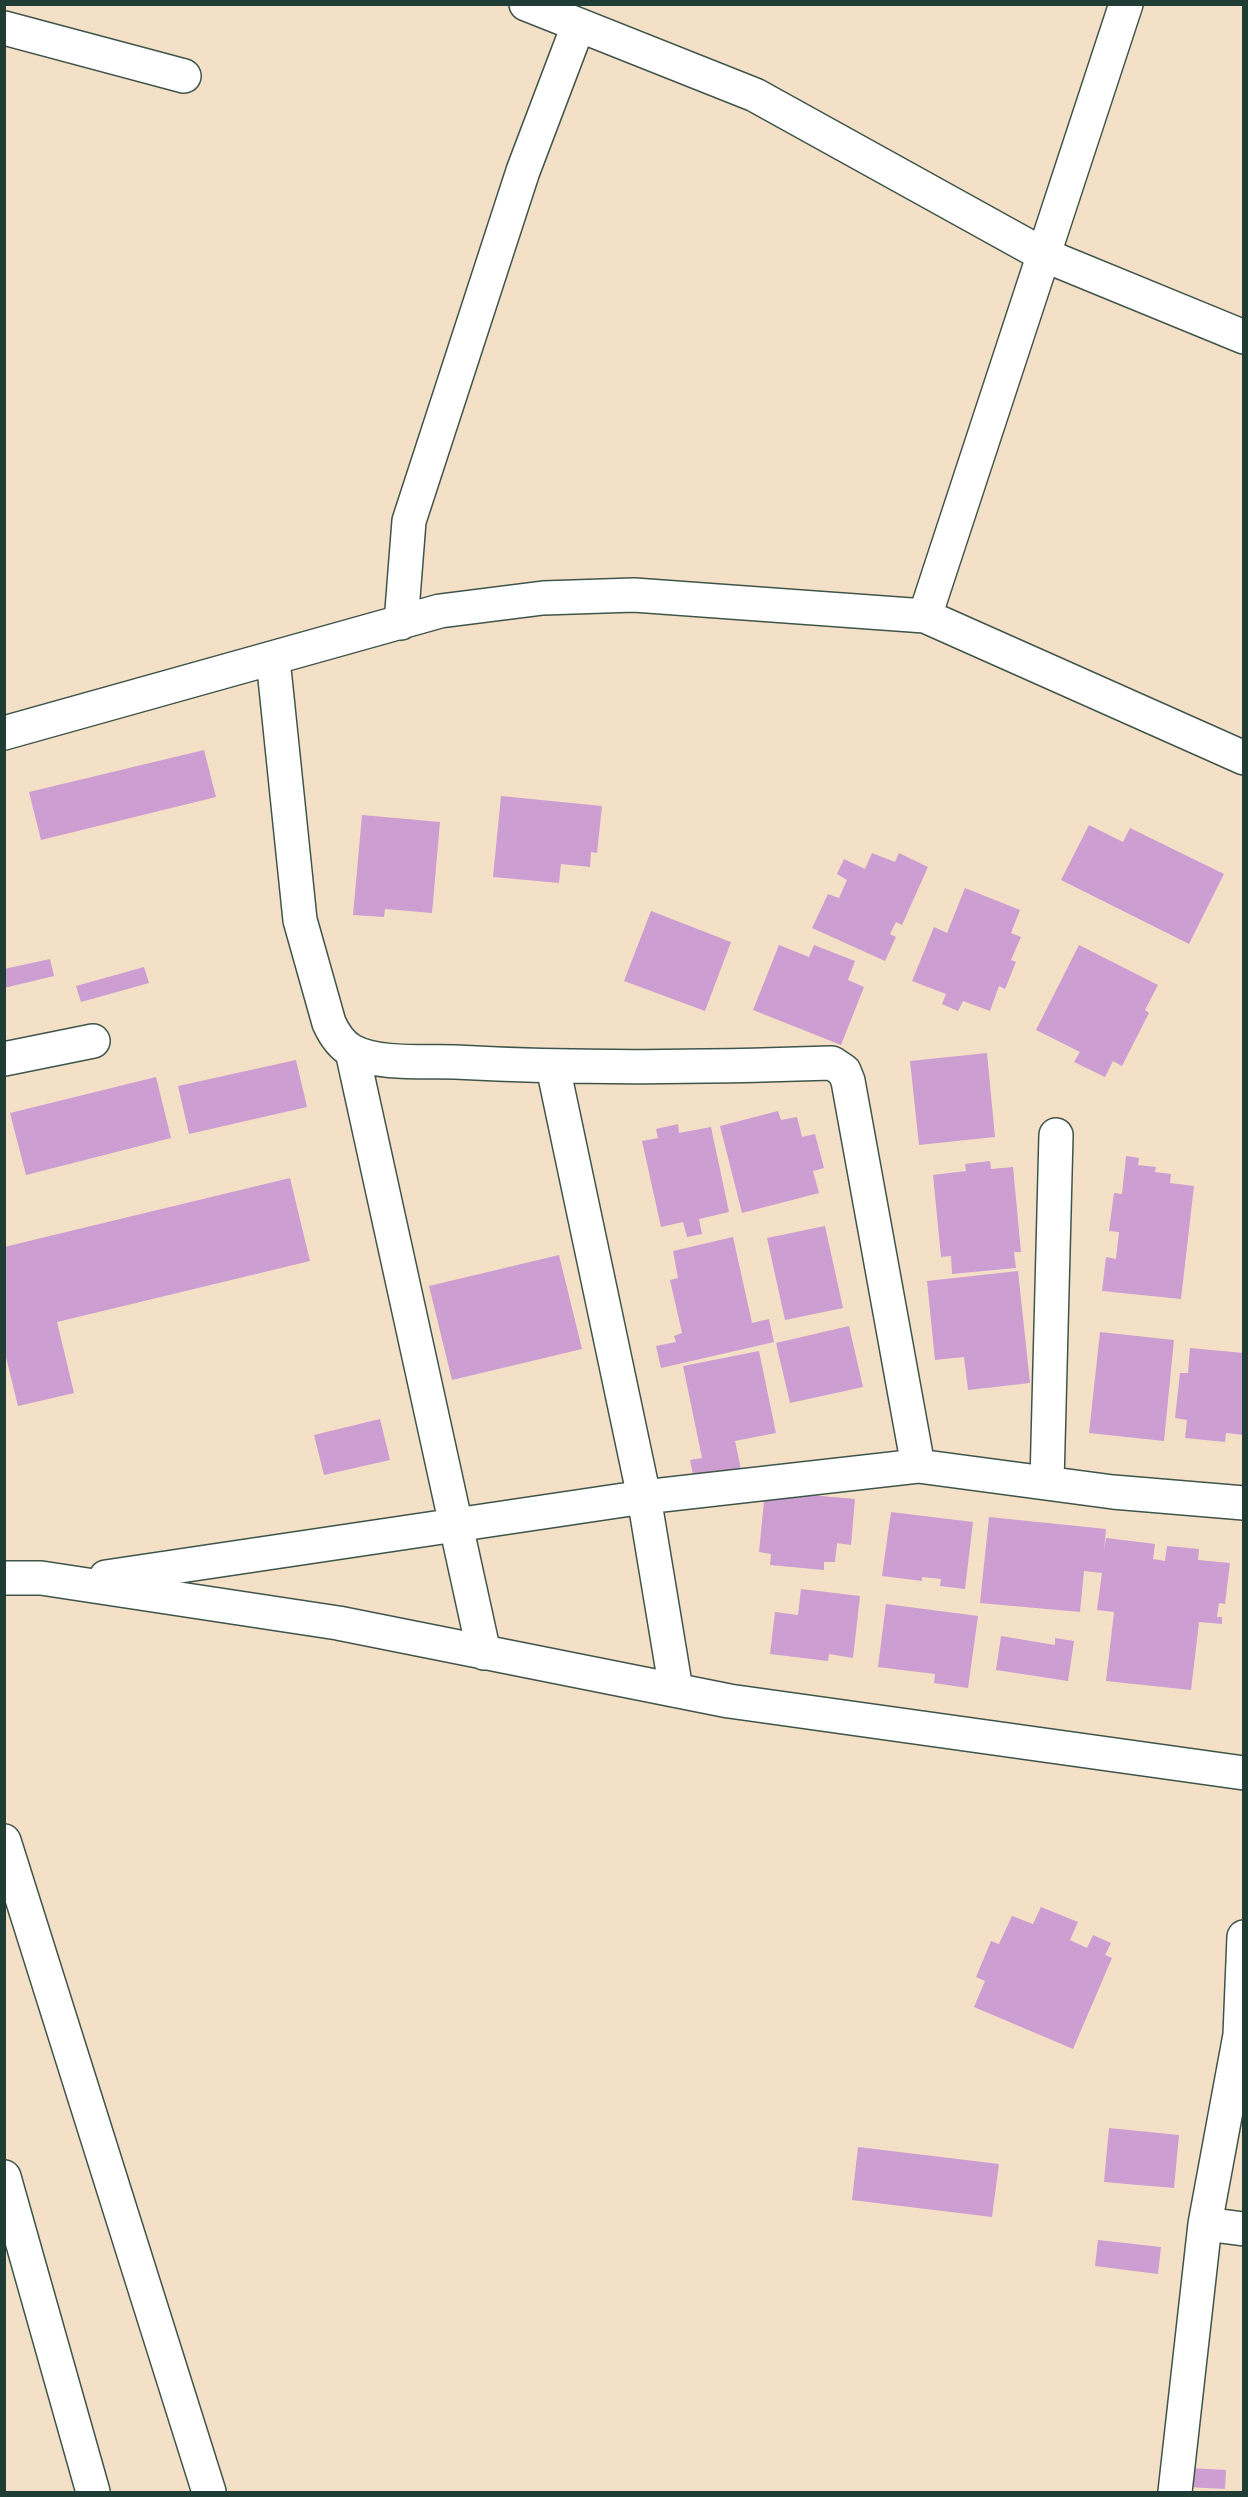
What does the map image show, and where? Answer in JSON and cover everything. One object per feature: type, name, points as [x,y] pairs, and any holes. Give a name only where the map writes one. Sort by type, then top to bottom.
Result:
[{"type":"main road","points":[[526,4],[755,95],[1044,255],[1244,337]]},
{"type":"main road","points":[[925,616],[1126,4]]},
{"type":"main road","points":[[401,623],[409,521],[523,171],[578,26]]},
{"type":"main road","points":[[4,28],[184,76]]},
{"type":"main road","points":[[4,733],[440,611],[543,598],[634,595],[925,616],[1244,758]]},
{"type":"main road","points":[[273,659],[300,920],[329,1023],[337,1038],[352,1052],[395,1060],[553,1067],[692,1067],[832,1063],[844,1071],[848,1081],[918,1466]]},
{"type":"main road","points":[[4,1059],[93,1041]]},
{"type":"main road","points":[[352,1052],[484,1653]]},
{"type":"main road","points":[[553,1067],[644,1497],[676,1690]]},
{"type":"main road","points":[[1047,1482],[1056,1135]]},
{"type":"main road","points":[[71,1582],[644,1497],[918,1466],[1113,1492],[1244,1503]]},
{"type":"main road","points":[[4,1578],[41,1578],[71,1582],[338,1623],[729,1701],[1244,1773]]},
{"type":"main road","points":[[4,1841],[209,2493]]},
{"type":"main road","points":[[1175,2493],[1205,2224],[1240,2035],[1244,1937]]},
{"type":"main road","points":[[4,2177],[93,2493]]},
{"type":"main road","points":[[1205,2224],[1244,2229]]},
{"type":"building","points":[[204,750],[216,797],[41,840],[29,792]]},
{"type":"building","points":[[501,796],[602,806],[597,853],[591,852],[590,867],[561,864],[559,883],[493,877]]},
{"type":"building","points":[[362,815],[440,822],[432,913],[385,909],[384,917],[353,915]]},
{"type":"building","points":[[1089,825],[1123,842],[1130,828],[1224,874],[1189,944],[1061,880]]},
{"type":"building","points":[[872,853],[895,862],[899,853],[928,867],[902,925],[896,922],[890,934],[896,937],[885,961],[812,928],[828,894],[839,898],[847,880],[837,874],[844,859],[865,869]]},
{"type":"building","points":[[965,888],[1020,910],[1011,933],[1021,937],[1011,960],[1016,962],[1005,989],[999,986],[990,1011],[963,1001],[958,1011],[942,1004],[946,994],[912,981],[934,927],[947,933]]},
{"type":"building","points":[[651,911],[731,942],[705,1011],[624,981]]},
{"type":"building","points":[[779,945],[809,957],[814,945],[855,961],[848,980],[864,987],[841,1045],[753,1010]]},
{"type":"building","points":[[1079,945],[1158,985],[1145,1010],[1149,1013],[1122,1066],[1113,1061],[1105,1077],[1074,1062],[1080,1052],[1036,1030]]},
{"type":"building","points":[[50,959],[54,976],[4,988],[4,969]]},
{"type":"building","points":[[144,967],[149,983],[81,1002],[76,986]]},
{"type":"building","points":[[987,1053],[995,1137],[919,1145],[910,1061]]},
{"type":"building","points":[[296,1060],[307,1107],[189,1134],[178,1086]]},
{"type":"building","points":[[156,1077],[171,1138],[26,1175],[10,1113]]},
{"type":"building","points":[[778,1111],[781,1120],[797,1117],[802,1137],[815,1134],[824,1168],[813,1171],[819,1193],[742,1213],[720,1126]]},
{"type":"building","points":[[678,1124],[679,1133],[711,1127],[729,1212],[699,1219],[702,1234],[687,1237],[683,1222],[661,1227],[642,1141],[658,1138],[656,1129]]},
{"type":"building","points":[[1126,1156],[1139,1158],[1138,1165],[1156,1167],[1155,1172],[1171,1174],[1170,1183],[1194,1186],[1181,1299],[1102,1291],[1106,1257],[1116,1259],[1119,1232],[1109,1231],[1114,1193],[1122,1194]]},
{"type":"building","points":[[990,1161],[991,1169],[1013,1167],[1021,1252],[1014,1252],[1016,1268],[952,1274],[951,1256],[941,1257],[933,1175],[966,1171],[965,1164]]},
{"type":"building","points":[[290,1178],[310,1261],[57,1322],[74,1393],[18,1406],[4,1349],[4,1247]]},
{"type":"building","points":[[825,1226],[843,1308],[785,1320],[767,1238]]},
{"type":"building","points":[[733,1237],[752,1323],[769,1319],[774,1342],[661,1368],[656,1346],[676,1342],[674,1336],[682,1333],[670,1280],[678,1278],[673,1251]]},
{"type":"building","points":[[559,1255],[582,1349],[452,1380],[429,1286]]},
{"type":"building","points":[[1018,1271],[1030,1383],[968,1390],[964,1357],[935,1360],[927,1281]]},
{"type":"building","points":[[849,1326],[863,1387],[790,1403],[776,1343]]},
{"type":"building","points":[[1100,1332],[1174,1340],[1164,1441],[1089,1433]]},
{"type":"building","points":[[1190,1348],[1244,1353],[1244,1435],[1226,1433],[1225,1442],[1185,1438],[1187,1420],[1175,1418],[1180,1373],[1188,1373]]},
{"type":"building","points":[[759,1351],[776,1433],[735,1441],[742,1474],[695,1484],[690,1460],[702,1458],[683,1366]]},
{"type":"building","points":[[380,1419],[390,1460],[324,1475],[314,1435]]},
{"type":"building","points":[[765,1491],[855,1499],[851,1545],[837,1543],[835,1562],[824,1562],[824,1570],[770,1565],[771,1554],[759,1552]]},
{"type":"building","points":[[891,1512],[973,1522],[965,1589],[940,1586],[941,1579],[922,1577],[922,1581],[882,1576]]},
{"type":"building","points":[[989,1517],[1106,1529],[1104,1551],[1106,1538],[1155,1544],[1153,1559],[1165,1561],[1167,1546],[1199,1549],[1198,1560],[1230,1563],[1225,1604],[1219,1603],[1217,1617],[1222,1617],[1222,1624],[1199,1622],[1191,1690],[1106,1681],[1114,1612],[1097,1610],[1102,1573],[1084,1571],[1080,1612],[980,1603]]},
{"type":"building","points":[[801,1589],[860,1596],[853,1658],[829,1654],[828,1661],[770,1654],[775,1612],[798,1615]]},
{"type":"building","points":[[886,1604],[978,1616],[968,1688],[934,1683],[935,1674],[878,1667]]},
{"type":"building","points":[[1001,1636],[1055,1645],[1055,1638],[1074,1641],[1068,1681],[996,1670]]},
{"type":"building","points":[[1041,1907],[1078,1922],[1070,1940],[1087,1948],[1093,1935],[1111,1943],[1105,1955],[1112,1958],[1073,2049],[974,2007],[985,1981],[976,1977],[991,1941],[999,1944],[1012,1916],[1033,1924]]},
{"type":"building","points":[[1109,2128],[1179,2135],[1174,2188],[1104,2182]]},
{"type":"building","points":[[858,2147],[999,2164],[992,2217],[852,2200]]},
{"type":"building","points":[[1098,2240],[1161,2247],[1158,2274],[1095,2266]]},
{"type":"building","points":[[1189,2468],[1226,2470],[1225,2489],[1187,2487]]}]
